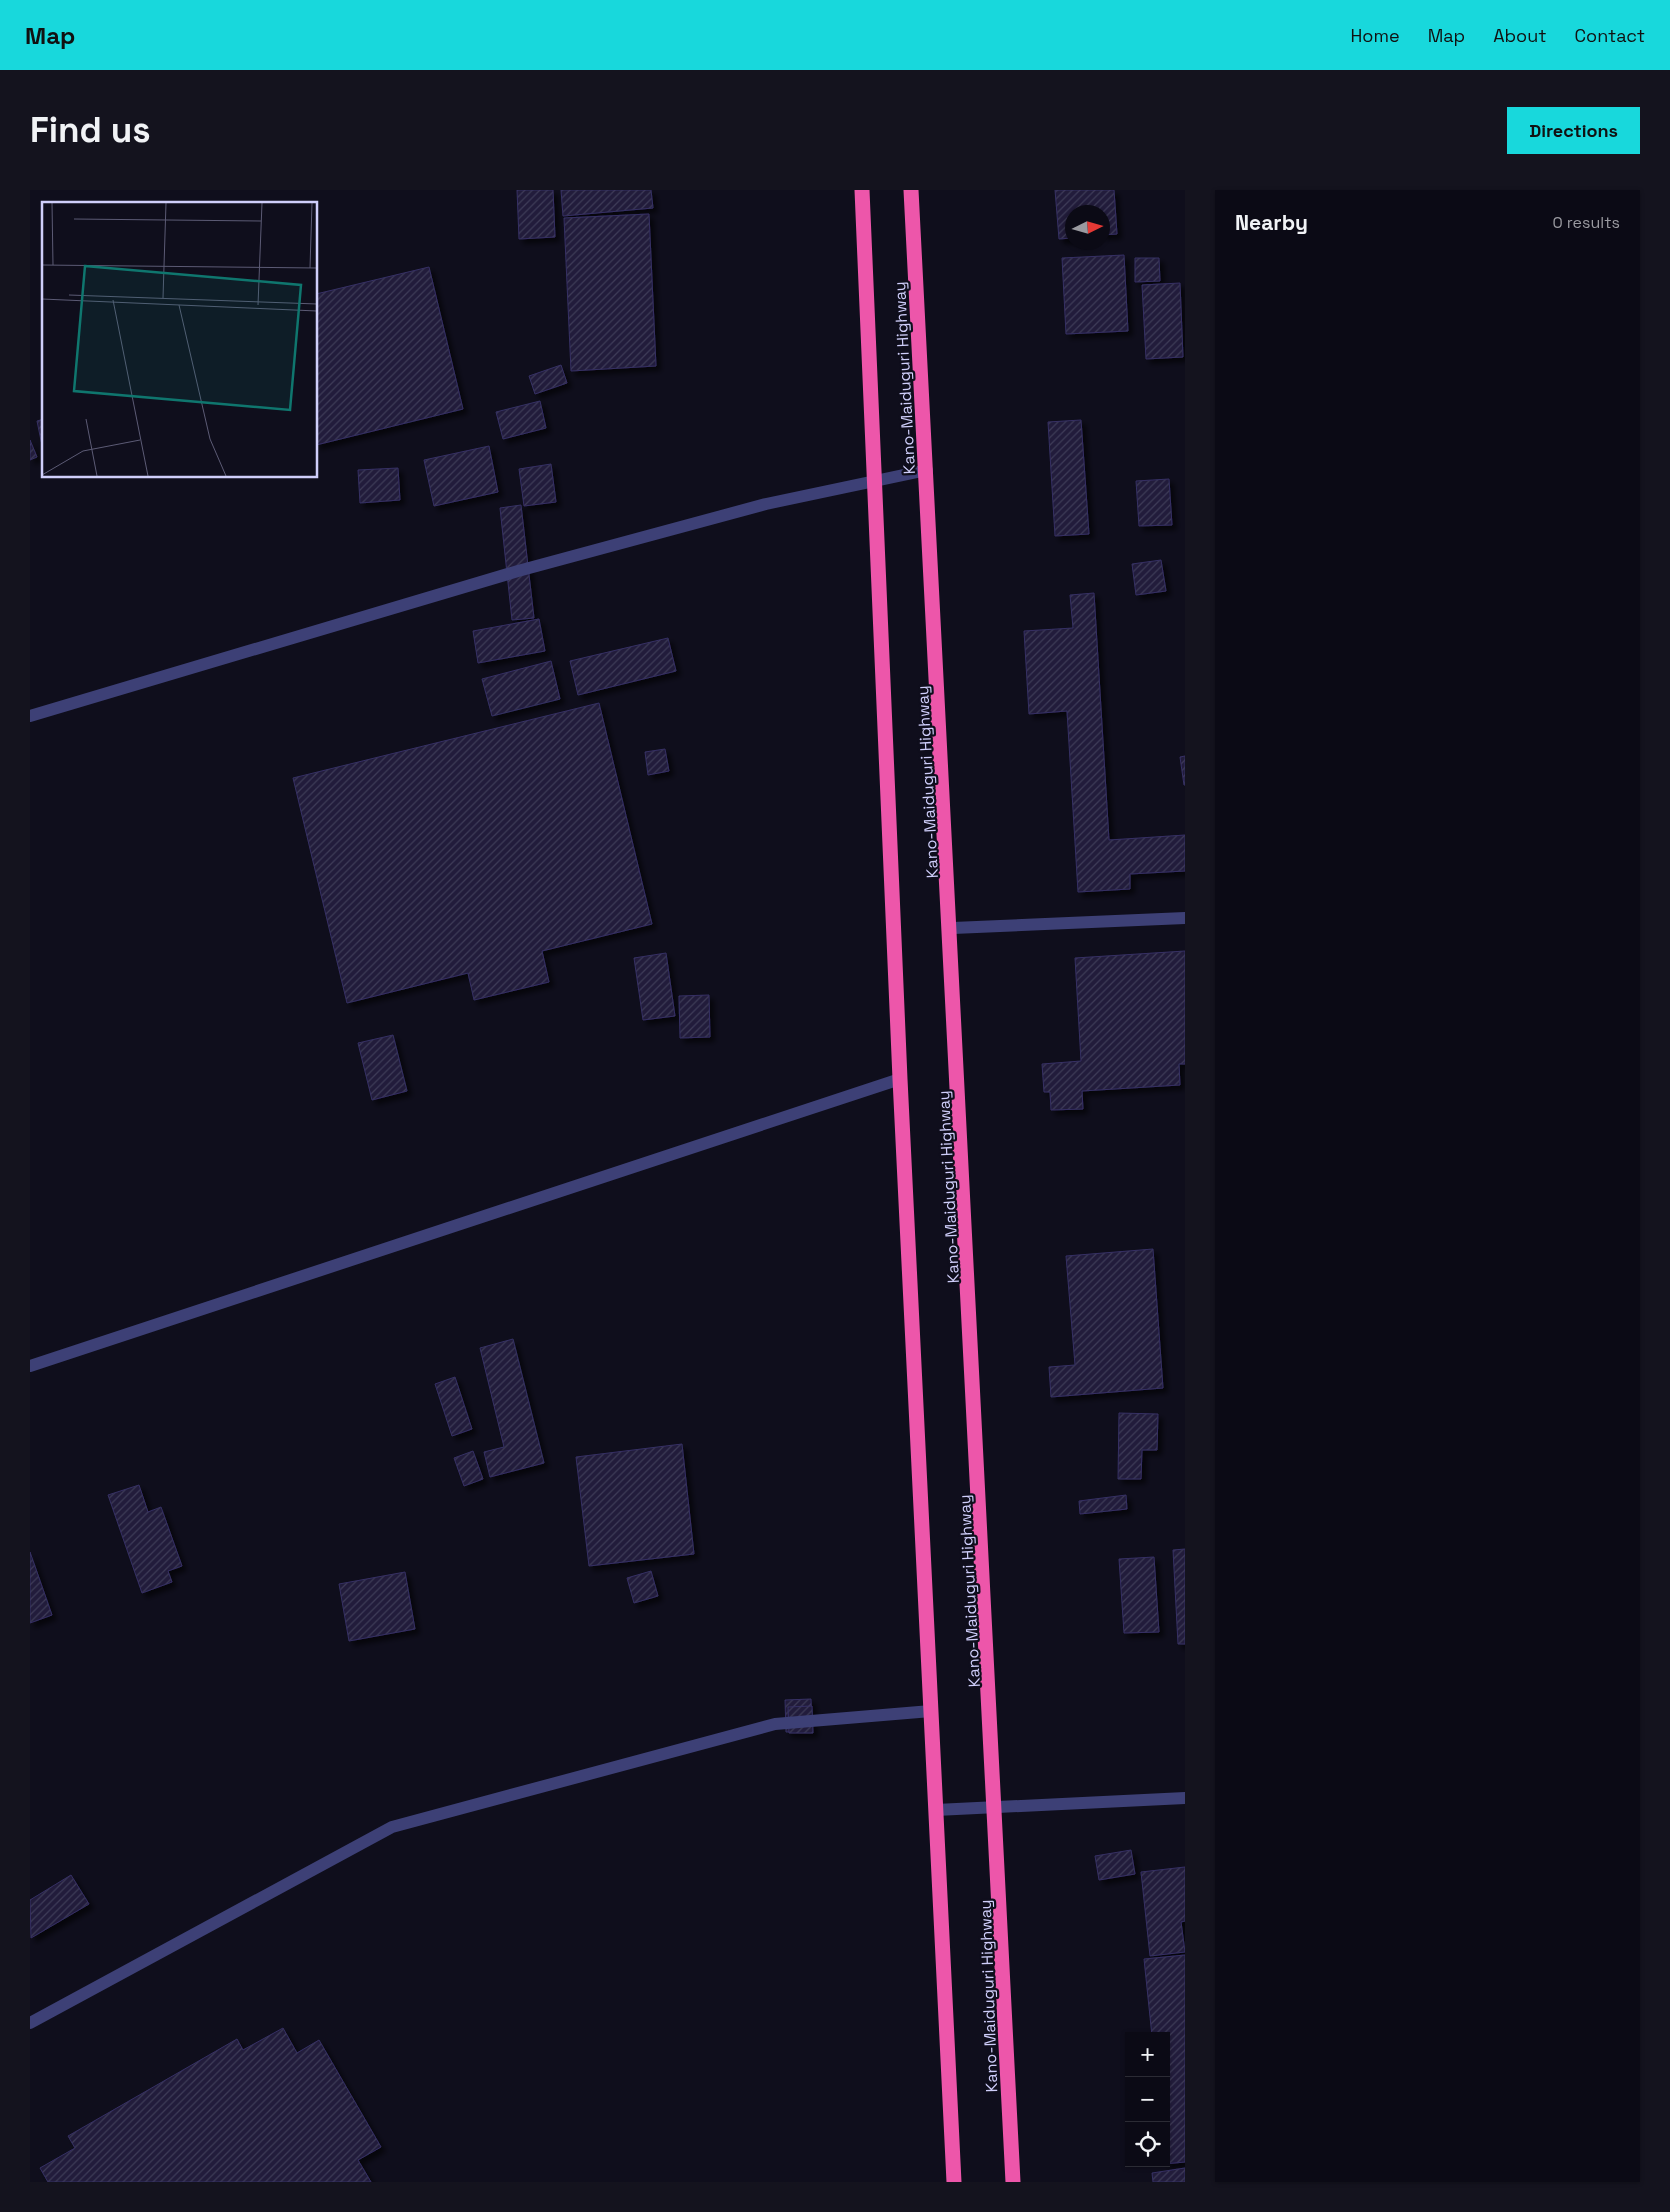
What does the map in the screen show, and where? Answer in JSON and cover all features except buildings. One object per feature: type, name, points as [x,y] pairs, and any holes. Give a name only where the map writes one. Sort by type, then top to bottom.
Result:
[{"type":"highway","name":"Kano-Maiduguri Highway","points":[[862,190],[900,1079],[954,2182]]},
{"type":"highway","name":"Kano-Maiduguri Highway","points":[[911,190],[953,928],[1014,2182]]},
{"type":"street","points":[[30,716],[518,571],[766,504],[875,479],[927,470]]},
{"type":"street","points":[[953,928],[1185,918]]},
{"type":"street","points":[[30,1366],[900,1079]]},
{"type":"street","points":[[30,2023],[392,1827],[775,1724],[931,1711]]},
{"type":"street","points":[[936,1810],[1185,1798]]}]
